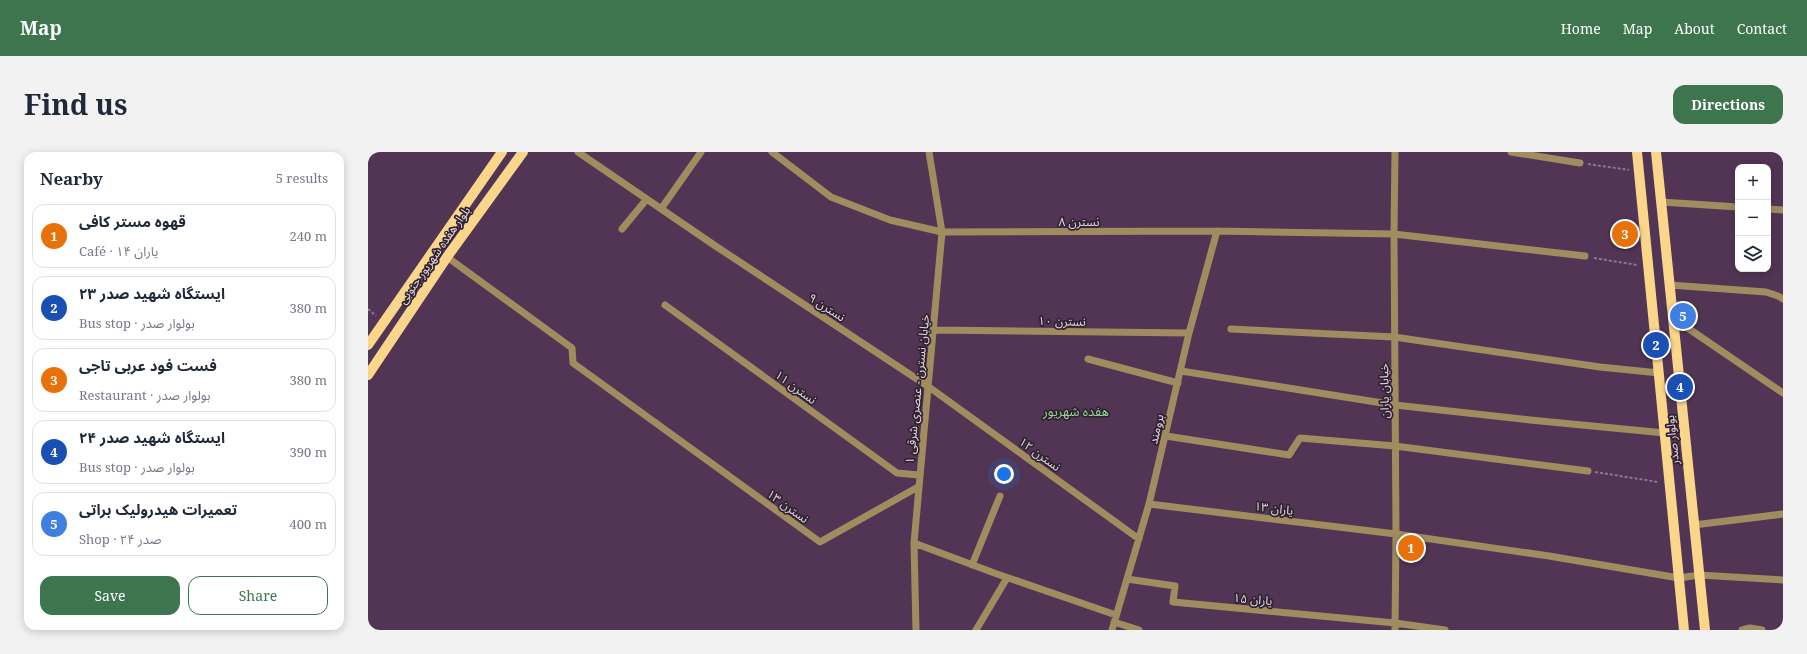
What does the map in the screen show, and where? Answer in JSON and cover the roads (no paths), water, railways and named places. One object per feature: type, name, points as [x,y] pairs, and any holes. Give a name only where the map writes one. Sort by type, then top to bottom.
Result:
[{"type":"main road","name":"بلوار هفده شهریور جنوبی","points":[[368,345],[502,152]]},
{"type":"main road","name":"بلوار هفده شهریور جنوبی","points":[[368,375],[447,257],[523,152]]},
{"type":"main road","name":"بولوار صدر","points":[[1636,152],[1671,484],[1684,630]]},
{"type":"main road","name":"بولوار صدر","points":[[1656,152],[1705,630]]},
{"type":"street","name":"نسترن ۹","points":[[578,152],[646,200],[929,387]]},
{"type":"street","points":[[661,209],[701,152]]},
{"type":"street","name":"نسترن ۸","points":[[772,152],[831,197],[890,220],[942,232],[1217,231],[1394,234],[1585,256]]},
{"type":"street","name":"خیابان نسترن - عنصری شرقی ۱","points":[[916,630],[914,543],[942,232],[929,152]]},
{"type":"street","name":"خیابان یاران","points":[[1395,152],[1395,627]]},
{"type":"street","points":[[1511,152],[1580,163]]},
{"type":"street","points":[[622,229],[646,200]]},
{"type":"street","points":[[1661,202],[1735,207]]},
{"type":"street","points":[[1771,209],[1783,210]]},
{"type":"street","name":"برومند","points":[[1113,626],[1149,504],[1182,371],[1189,333],[1217,231]]},
{"type":"street","name":"نسترن ۱۳","points":[[447,257],[572,348],[573,363],[820,542],[918,486]]},
{"type":"street","points":[[1670,285],[1766,292],[1783,299]]},
{"type":"street","name":"نسترن ۱۱","points":[[665,305],[897,473],[919,475]]},
{"type":"street","points":[[1673,318],[1783,393]]},
{"type":"street","points":[[1231,329],[1394,337],[1600,367],[1659,373]]},
{"type":"street","name":"نسترن ۱۰","points":[[934,330],[1189,333]]},
{"type":"street","points":[[1088,359],[1178,383]]},
{"type":"street","points":[[1182,371],[1395,405],[1665,433]]},
{"type":"street","name":"نسترن ۱۲","points":[[929,387],[1139,539]]},
{"type":"street","points":[[1166,436],[1289,455],[1300,438],[1395,446],[1588,470]]},
{"type":"street","points":[[972,565],[1000,496]]},
{"type":"street","name":"یاران ۱۳","points":[[1149,504],[1396,534],[1549,556],[1679,578],[1699,575],[1783,580]]},
{"type":"street","points":[[1694,525],[1783,514]]},
{"type":"street","points":[[914,543],[1007,578],[1116,615]]},
{"type":"street","points":[[976,630],[1007,578]]},
{"type":"street","name":"یاران ۱۵","points":[[1127,579],[1175,586],[1173,602],[1395,627]]},
{"type":"street","points":[[1113,626],[1139,630]]},
{"type":"street","points":[[1395,627],[1445,630]]},
{"type":"street","points":[[1742,630],[1750,628],[1762,630]]},
{"type":"place","name":"فست فود عربی تاجی","points":[[1625,234]]},
{"type":"place","name":"تعمیرات هیدرولیک براتی","points":[[1683,316]]},
{"type":"place","name":"ایستگاه شهید صدر ۲۳","points":[[1656,345]]},
{"type":"place","name":"ایستگاه شهید صدر ۲۴","points":[[1680,387]]},
{"type":"place","name":"قهوه مستر کافی","points":[[1411,548]]},
{"type":"district","name":"هفده شهریور","points":[[1076,411]]}]
